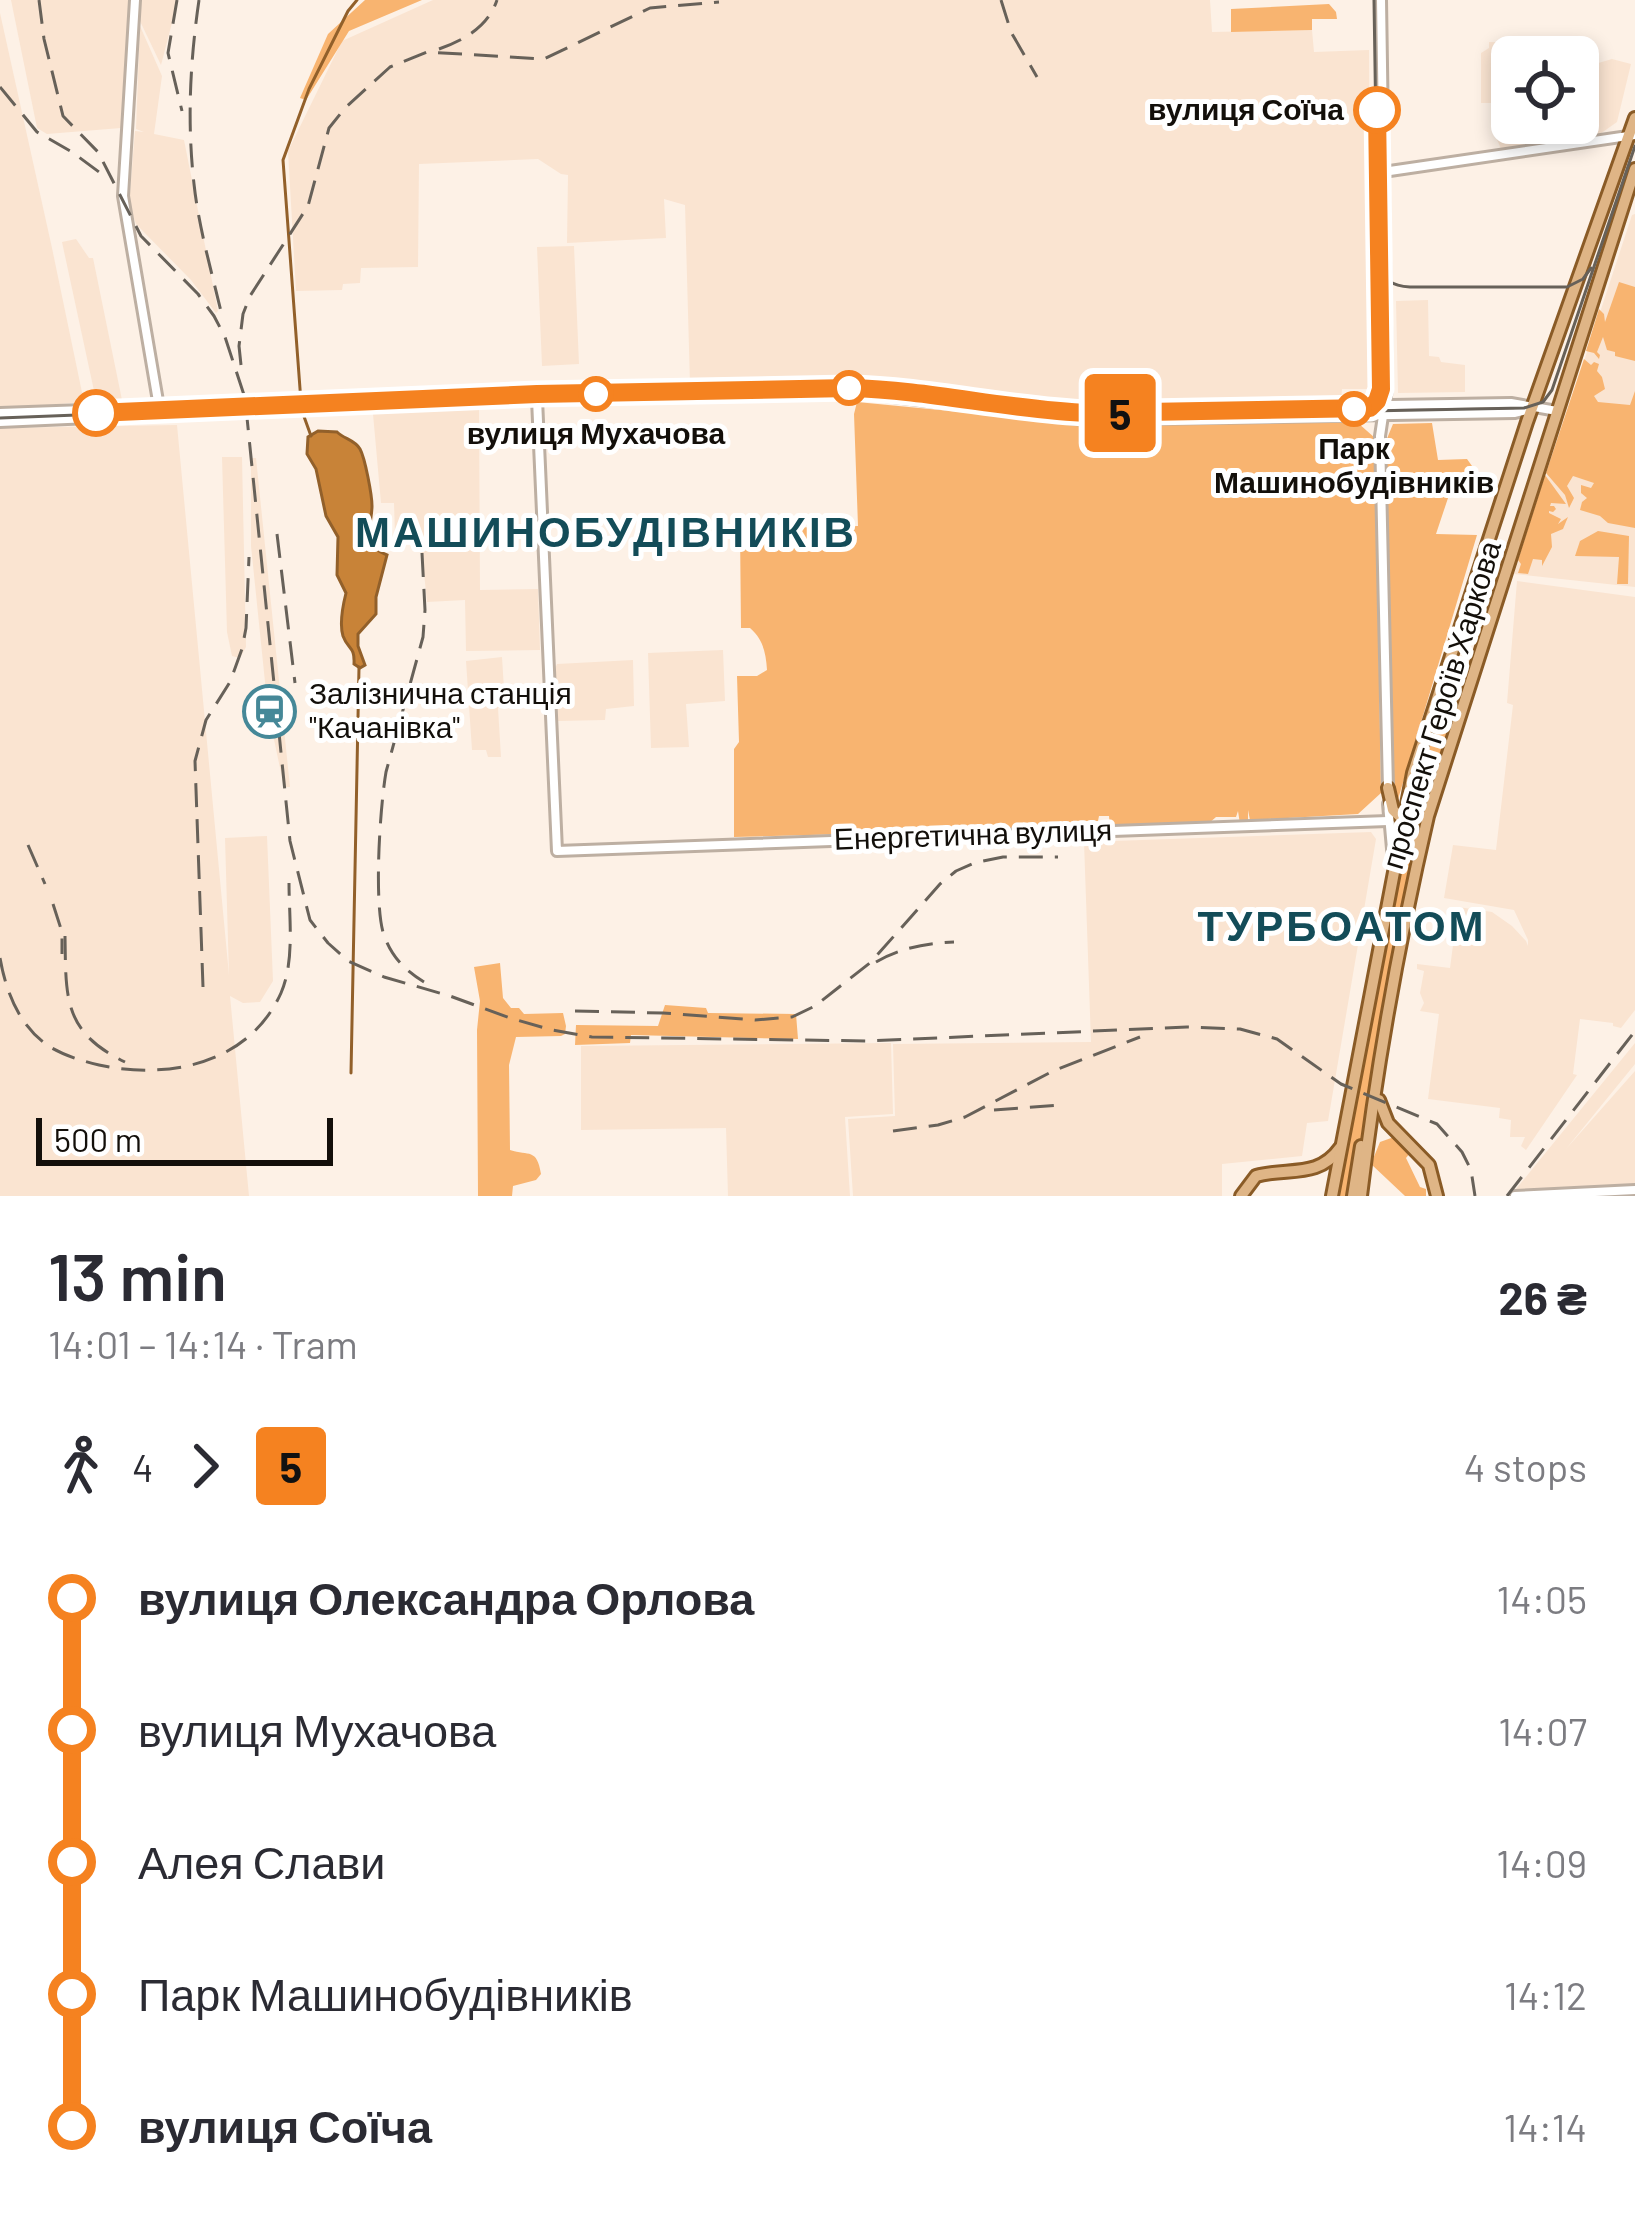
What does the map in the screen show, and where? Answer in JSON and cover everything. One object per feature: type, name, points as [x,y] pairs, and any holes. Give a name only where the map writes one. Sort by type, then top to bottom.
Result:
[{"type":"main road","points":[[135,0],[123,196],[159,407]]},
{"type":"main road","points":[[1380,436],[1386,410],[1381,0]]},
{"type":"main road","name":"проспект Героїв Харкова","points":[[1332,1196],[1394,868],[1407,829],[1413,773],[1528,406],[1635,118]]},
{"type":"main road","points":[[1383,172],[1632,135]]},
{"type":"main road","name":"проспект Героїв Харкова","points":[[1357,1196],[1428,816],[1635,170]]},
{"type":"main road","points":[[0,417],[865,384],[1071,409],[1515,413],[1528,406],[1557,411]]},
{"type":"main road","points":[[537,396],[852,392],[1084,420],[1368,415],[1386,410]]},
{"type":"main road","name":"Енергетична вулиця","points":[[537,396],[557,851],[1388,821]]},
{"type":"main road","points":[[54,416],[159,407],[225,408]]},
{"type":"main road","points":[[1368,415],[1378,422],[1380,436],[1388,821],[1394,868]]},
{"type":"main road","points":[[1459,628],[1484,637]]},
{"type":"main road","points":[[1435,704],[1460,712]]},
{"type":"main road","points":[[1388,788],[1393,810],[1407,829],[1416,865]]},
{"type":"main road","points":[[1388,821],[1407,829]]},
{"type":"main road","points":[[1380,1068],[1381,1110],[1427,1162],[1433,1192]]},
{"type":"main road","points":[[1357,1196],[1369,1097],[1380,1068]]},
{"type":"main road","points":[[1364,1171],[1375,1139],[1387,1133],[1403,1139]]},
{"type":"main road","points":[[1245,1196],[1267,1174],[1304,1172],[1328,1162],[1341,1145]]},
{"type":"main road","points":[[1304,1172],[1324,1180],[1332,1196]]},
{"type":"main road","points":[[1515,1196],[1635,1190]]},
{"type":"shaded area","points":[[11,0],[130,0],[121,128],[47,134],[37,128]]},
{"type":"shaded area","points":[[140,0],[178,0],[161,65],[139,19]]},
{"type":"shaded area","points":[[365,0],[422,0],[349,31],[306,100],[300,98],[328,34]]},
{"type":"shaded area","points":[[433,0],[1210,0],[1212,32],[1312,30],[1314,52],[1369,50],[1371,389],[1342,389],[1341,401],[1168,407],[1068,404],[870,377],[690,384],[685,205],[664,199],[666,238],[567,243],[568,175],[538,159],[419,164],[418,267],[361,268],[360,283],[343,284],[342,290],[296,291],[288,151],[342,41]]},
{"type":"shaded area","points":[[1329,4],[1337,19],[1312,19],[1312,30],[1231,32],[1231,9]]},
{"type":"shaded area","points":[[0,13],[52,248],[84,402],[0,409]]},
{"type":"shaded area","points":[[140,26],[162,76],[154,134],[184,140],[216,313],[136,224],[129,205],[135,131],[144,132],[136,129]]},
{"type":"shaded area","points":[[1491,42],[1491,103],[1481,103],[1481,53]]},
{"type":"shaded area","points":[[1612,59],[1631,64],[1617,122],[1599,134],[1599,63]]},
{"type":"shaded area","points":[[1632,215],[1635,587],[1514,574]]},
{"type":"shaded area","points":[[76,239],[93,258],[122,400],[96,400],[62,242]]},
{"type":"shaded area","points":[[574,246],[579,364],[542,366],[537,247]]},
{"type":"shaded area","points":[[1619,282],[1635,287],[1635,361],[1607,350],[1603,337],[1599,359],[1586,351],[1599,309],[1605,322]]},
{"type":"shaded area","points":[[1428,300],[1429,356],[1465,365],[1465,392],[1398,393],[1396,301]]},
{"type":"shaded area","points":[[1584,359],[1599,364],[1605,389],[1594,396],[1598,402],[1630,405],[1635,391],[1635,528],[1608,523],[1580,510],[1587,498],[1581,485],[1591,488],[1594,483],[1573,476],[1567,486],[1574,498],[1569,508],[1565,495],[1546,473]]},
{"type":"shaded area","name":"Парк Машинобудівників","points":[[857,402],[997,412],[1077,424],[1319,418],[1325,423],[1358,423],[1375,438],[1381,793],[1358,814],[1250,820],[1248,810],[1248,823],[1240,824],[1238,811],[1236,817],[1216,817],[1208,824],[1110,827],[1109,816],[1099,816],[1098,821],[1080,821],[1078,828],[734,837],[737,676],[757,676],[767,670],[758,637],[750,628],[741,628],[740,529],[858,526]]},
{"type":"shaded area","points":[[479,407],[480,590],[538,589],[540,650],[466,651],[465,600],[427,602],[421,544],[403,541],[401,533],[395,535],[394,503],[381,503],[373,414]]},
{"type":"shaded area","points":[[1432,423],[1438,460],[1467,459],[1472,466],[1467,490],[1453,483],[1436,534],[1477,535],[1396,806],[1386,441],[1393,424]]},
{"type":"shaded area","points":[[177,425],[229,975],[225,838],[267,836],[273,981],[260,1002],[243,1003],[230,996],[249,1196],[0,1196],[0,428]]},
{"type":"shaded area","points":[[318,431],[337,432],[360,449],[372,501],[370,540],[387,555],[376,614],[358,634],[365,665],[360,668],[354,664],[342,631],[346,593],[337,575],[338,537],[326,516],[316,469],[307,454],[308,437]]},
{"type":"shaded area","points":[[222,457],[242,457],[246,647],[240,658],[232,656],[227,632]]},
{"type":"shaded area","points":[[251,458],[256,458],[290,787],[284,787],[268,711],[251,546]]},
{"type":"shaded area","points":[[1545,475],[1566,504],[1551,503],[1556,509],[1549,513],[1561,519],[1558,524],[1568,517],[1563,529],[1551,534],[1552,547],[1542,566],[1542,560],[1533,559],[1528,574],[1518,573],[1518,560]]},
{"type":"shaded area","points":[[1598,531],[1629,536],[1628,584],[1617,584],[1619,557],[1575,556],[1580,541]]},
{"type":"shaded area","points":[[1517,581],[1635,597],[1635,1010],[1621,1028],[1580,1019],[1573,1074],[1577,1075],[1526,1150],[1521,1146],[1525,1137],[1510,1137],[1511,1120],[1499,1118],[1500,1108],[1428,1099],[1439,1014],[1420,1011],[1424,971],[1417,969],[1417,964],[1450,968],[1458,907],[1492,912],[1528,946],[1514,910],[1444,898],[1453,845],[1496,850],[1513,705],[1507,703]]},
{"type":"shaded area","points":[[723,650],[725,701],[686,704],[689,747],[651,748],[648,653]]},
{"type":"shaded area","points":[[502,657],[501,757],[488,757],[486,750],[472,750],[466,661]]},
{"type":"shaded area","points":[[633,660],[634,706],[606,709],[605,720],[558,721],[557,664]]},
{"type":"shaded area","points":[[1443,710],[1454,715],[1425,812],[1410,808]]},
{"type":"shaded area","name":"ТУРБОАТОМ","points":[[1371,832],[1376,839],[1328,1121],[1307,1123],[1302,1156],[1222,1164],[1222,1196],[853,1196],[848,1119],[895,1116],[893,1044],[1091,1042],[1084,842]]},
{"type":"shaded area","points":[[1406,834],[1414,842],[1351,1196],[1337,1196]]},
{"type":"shaded area","points":[[500,963],[503,998],[511,1008],[524,1014],[563,1013],[566,1026],[561,1036],[516,1037],[509,1065],[510,1150],[534,1157],[541,1174],[513,1186],[512,1196],[478,1196],[480,1001],[474,967]]},
{"type":"shaded area","points":[[665,1005],[706,1008],[708,1013],[796,1014],[798,1039],[631,1035],[630,1043],[575,1045],[576,1025],[658,1026]]},
{"type":"shaded area","points":[[891,1043],[893,1114],[845,1117],[850,1196],[728,1196],[726,1128],[581,1130],[581,1046]]},
{"type":"shaded area","points":[[1635,1043],[1635,1064],[1566,1149],[1635,1071],[1635,1186],[1521,1194],[1516,1189]]},
{"type":"shaded area","points":[[1394,1137],[1411,1152],[1406,1158],[1426,1196],[1405,1196],[1371,1164],[1380,1142]]},
{"type":"waterway","points":[[301,402],[283,160],[309,89],[357,0]]},
{"type":"waterway","points":[[302,411],[311,436]]},
{"type":"waterway","points":[[351,1073],[359,667]]},
{"type":"tram line","points":[[0,418],[615,394],[848,390],[1089,416],[1368,411],[1379,404],[1383,394],[1374,0]]},
{"type":"tram line","name":"5","points":[[96,413],[537,394],[850,388],[1050,412],[1370,408],[1381,389],[1377,110]]},
{"type":"tram line","points":[[1368,411],[1524,408],[1543,402],[1552,390],[1635,146]]},
{"type":"tram line","points":[[1378,262],[1389,281],[1410,287],[1567,287],[1583,279],[1591,268]]},
{"type":"railway","points":[[39,0],[63,116],[98,152],[141,236],[214,316],[245,398],[290,841],[310,920],[348,961],[510,1018],[592,1037],[867,1041],[1187,1027],[1240,1029],[1277,1039],[1341,1084],[1437,1124],[1462,1152],[1475,1196]]},
{"type":"railway","points":[[177,0],[168,53],[182,111]]},
{"type":"railway","points":[[199,0],[190,92],[192,161],[199,218],[223,320]]},
{"type":"railway","points":[[439,49],[474,31],[497,0]]},
{"type":"railway","points":[[1001,0],[1011,32],[1037,77]]},
{"type":"railway","points":[[241,365],[243,314],[308,206],[329,128],[390,67],[427,52],[544,59],[650,8],[719,2]]},
{"type":"railway","points":[[0,87],[37,132],[103,175]]},
{"type":"railway","points":[[277,534],[295,683]]},
{"type":"railway","points":[[422,553],[423,637],[386,772],[378,876],[386,940],[399,961],[424,982]]},
{"type":"railway","points":[[203,987],[195,761],[206,720],[230,682],[242,649],[249,557]]},
{"type":"railway","points":[[28,845],[45,884]]},
{"type":"railway","points":[[575,1011],[755,1020],[792,1017],[815,1006],[871,962],[956,871],[1003,857],[1058,857]]},
{"type":"railway","points":[[0,958],[21,1018],[47,1045],[92,1063],[126,1069],[179,1068],[228,1051],[267,1017],[281,993],[290,953],[289,883]]},
{"type":"railway","points":[[53,904],[62,932],[62,954]]},
{"type":"railway","points":[[65,936],[72,1011],[90,1038],[125,1062]]},
{"type":"railway","points":[[876,962],[914,947],[954,942]]},
{"type":"railway","points":[[1507,1196],[1635,1031]]},
{"type":"railway","points":[[893,1131],[965,1117],[1053,1071],[1140,1037]]},
{"type":"railway","points":[[994,1110],[1059,1105]]},
{"type":"place","name":"вулиця Соїча","points":[[1377,110]]},
{"type":"place","name":"вулиця Мухачова","points":[[596,394]]},
{"type":"place","name":"Парк Машинобудівників","points":[[1354,409]]},
{"type":"place","name":"Залізнична станція \"Качанівка\"","points":[[270,711]]},
{"type":"district","name":"МАШИНОБУДІВНИКІВ","points":[[606,532]]},
{"type":"district","name":"ТУРБОАТОМ","points":[[1342,926]]}]
